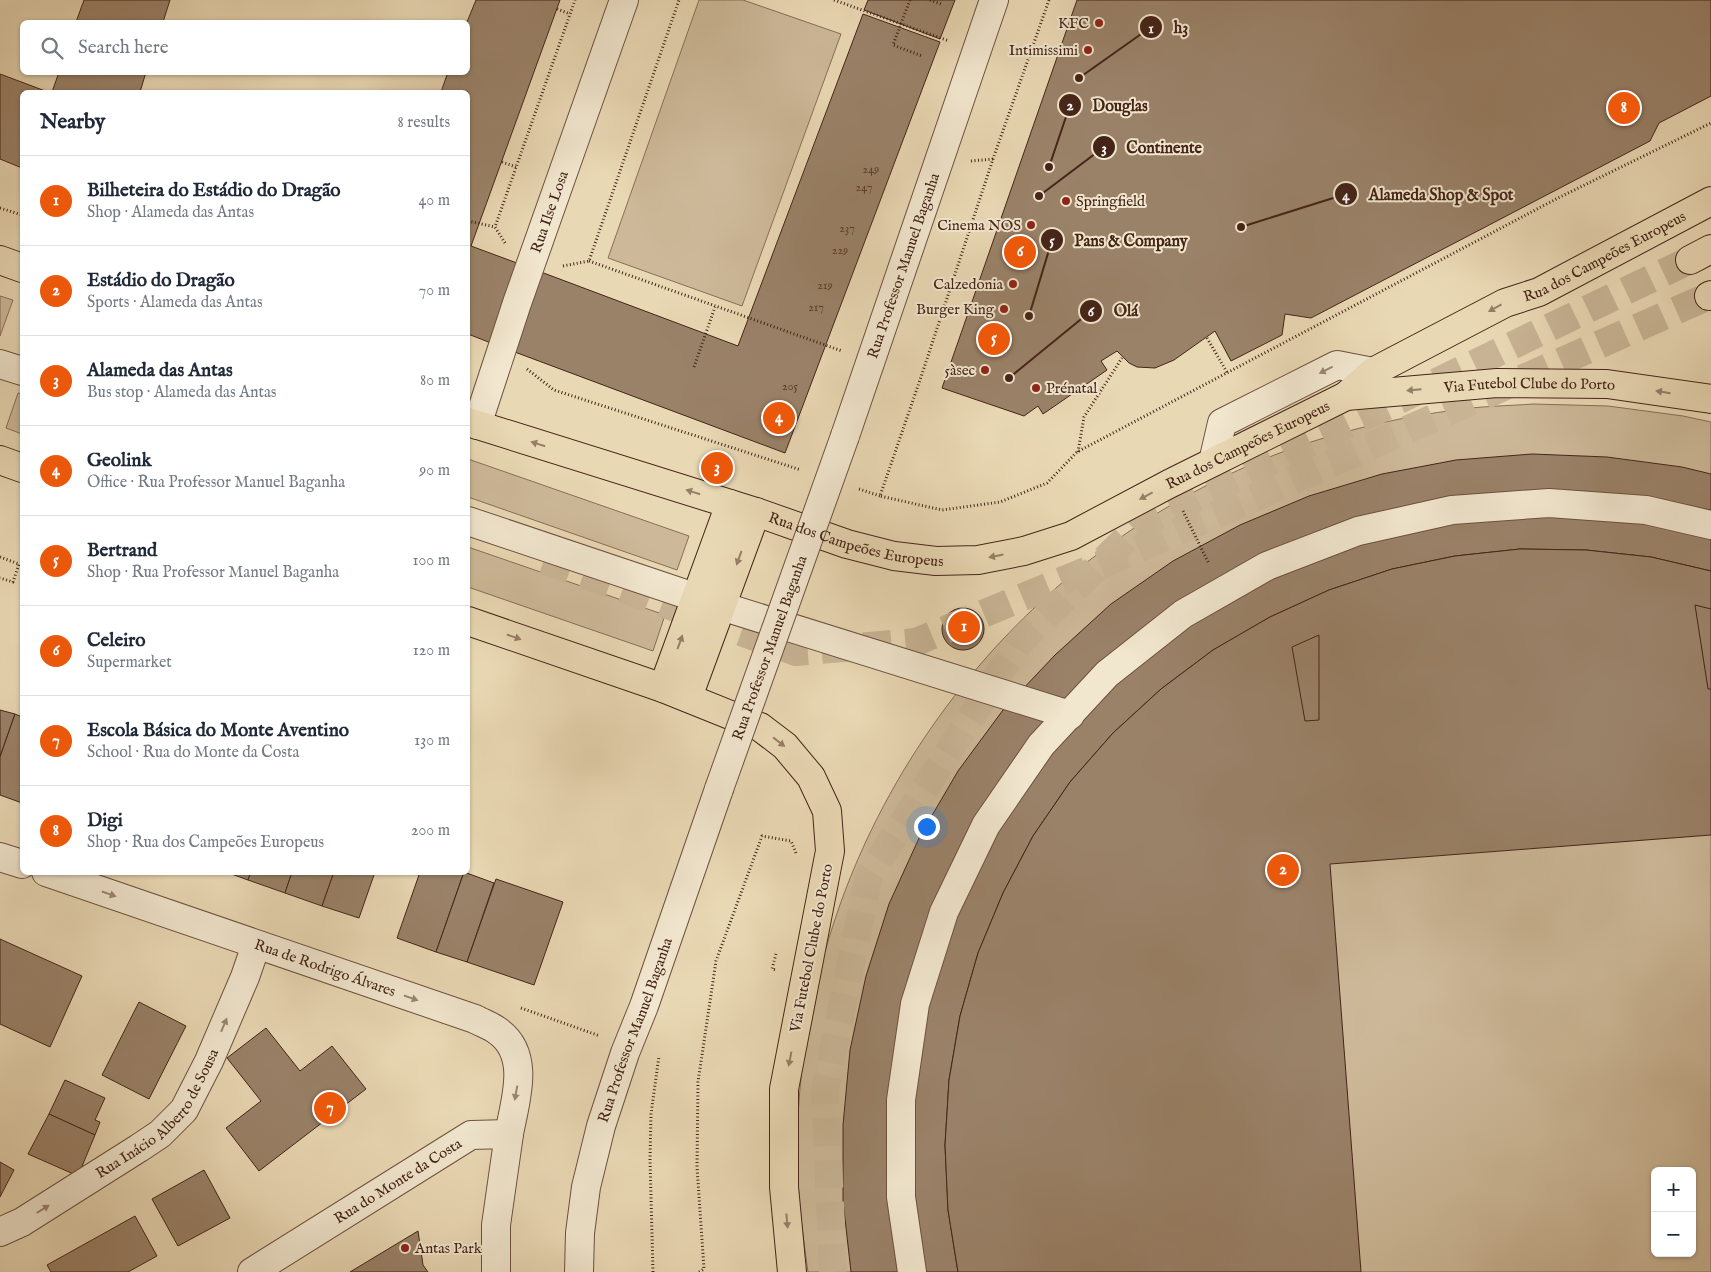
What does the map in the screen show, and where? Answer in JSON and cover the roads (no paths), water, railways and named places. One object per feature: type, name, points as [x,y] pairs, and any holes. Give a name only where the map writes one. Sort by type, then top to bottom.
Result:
[{"type":"main road","name":"Rua dos Campeões Europeus","points":[[472,424],[756,512],[847,544],[894,556],[936,561],[978,560],[1024,551],[1071,536],[1213,462],[1346,396],[1373,372],[1505,303],[1539,292],[1711,200]]},
{"type":"main road","points":[[0,260],[20,267]]},
{"type":"main road","name":"Via Futebol Clube do Porto","points":[[1346,396],[1497,383],[1607,384],[1711,400]]},
{"type":"main road","points":[[0,460],[20,467]]},
{"type":"main road","points":[[663,688],[730,504]]},
{"type":"main road","points":[[688,697],[756,512]]},
{"type":"main road","name":"Via Futebol Clube do Porto","points":[[470,622],[688,697],[760,727],[785,746],[812,777],[827,812],[830,851],[784,1089],[784,1187],[792,1272]]},
{"type":"street","name":"Rua Ilse Losa","points":[[472,424],[517,303],[624,0]]},
{"type":"street","name":"Rua Professor Manuel Baganha","points":[[579,1272],[580,1233],[586,1186],[601,1126],[625,1053],[644,1006],[719,788],[845,436],[994,0]]},
{"type":"street","points":[[0,364],[20,370]]},
{"type":"street","points":[[1213,462],[1222,424],[1337,365],[1373,372]]},
{"type":"street","points":[[912,1272],[901,1197],[901,1100],[916,1004],[944,912],[986,825],[1041,745],[1107,674],[1183,614],[1267,566],[1358,531],[1452,510],[1549,503],[1646,510],[1711,526]]},
{"type":"street","points":[[470,522],[722,606],[1070,714]]},
{"type":"street","points":[[0,857],[20,863]]},
{"type":"street","name":"Rua de Rodrigo Álvares","points":[[55,875],[475,1019],[499,1032],[514,1048],[519,1077],[509,1134]]},
{"type":"street","name":"Rua Inácio Alberto de Sousa","points":[[0,1232],[22,1222],[139,1148],[160,1134],[184,1110],[209,1061],[245,977],[256,945]]},
{"type":"street","points":[[496,1272],[496,1225],[509,1134]]},
{"type":"street","name":"Rua do Monte da Costa","points":[[252,1272],[471,1135],[509,1134]]},
{"type":"tunnel","points":[[833,1272],[825,1090],[869,875],[1019,643],[1141,524],[1690,260]]},
{"type":"tunnel","points":[[544,560],[796,652],[916,642],[1138,549],[1709,296]]},
{"type":"place","name":"KFC","points":[[1099,23]]},
{"type":"place","name":"Intimissimi","points":[[1088,50]]},
{"type":"place","name":"h3","points":[[1079,78]]},
{"type":"place","name":"Digi","points":[[1624,108]]},
{"type":"place","name":"Douglas","points":[[1049,167]]},
{"type":"place","name":"Continente","points":[[1039,196]]},
{"type":"place","name":"Springfield","points":[[1066,201]]},
{"type":"place","name":"Cinema NOS","points":[[1031,225]]},
{"type":"place","name":"Alameda Shop & Spot","points":[[1241,227]]},
{"type":"place","name":"Celeiro","points":[[1020,252]]},
{"type":"place","name":"Calzedonia","points":[[1013,284]]},
{"type":"place","name":"Burger King","points":[[1004,309]]},
{"type":"place","name":"Pans & Company","points":[[1029,316]]},
{"type":"place","name":"Bertrand","points":[[994,339]]},
{"type":"place","name":"5àsec","points":[[985,370]]},
{"type":"place","name":"Olá","points":[[1009,378]]},
{"type":"place","name":"Prénatal","points":[[1036,388]]},
{"type":"place","name":"Geolink","points":[[779,418]]},
{"type":"place","name":"Alameda das Antas","points":[[717,468]]},
{"type":"place","name":"Bilheteira do Estádio do Dragão","points":[[964,627]]},
{"type":"place","name":"Estádio do Dragão","points":[[1283,870]]},
{"type":"place","name":"Escola Básica do Monte Aventino","points":[[330,1108]]},
{"type":"place","name":"Antas Park","points":[[405,1248]]}]
